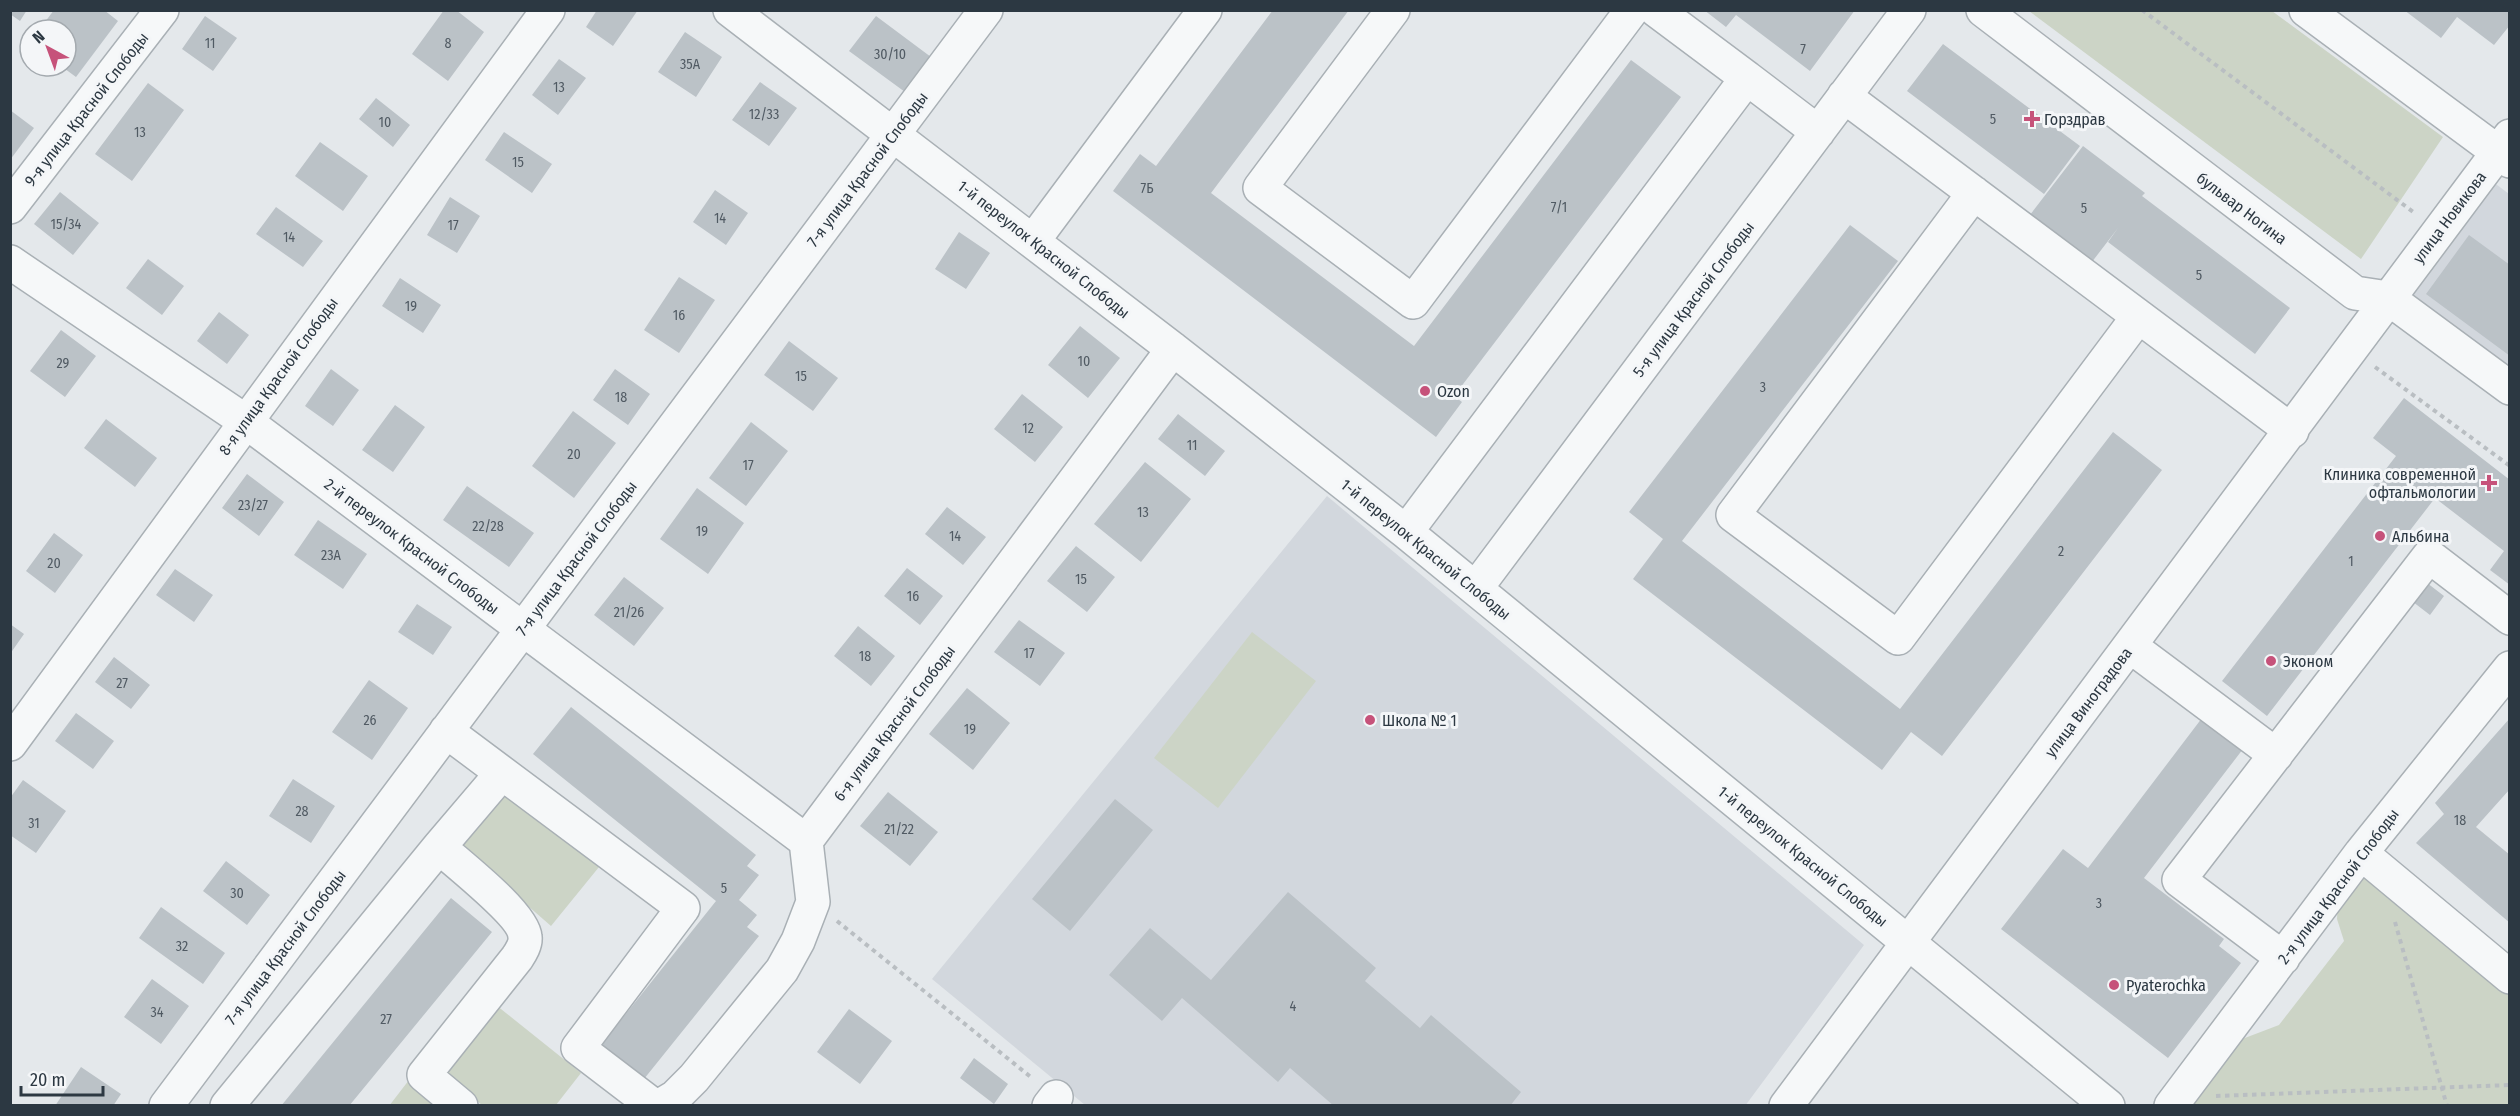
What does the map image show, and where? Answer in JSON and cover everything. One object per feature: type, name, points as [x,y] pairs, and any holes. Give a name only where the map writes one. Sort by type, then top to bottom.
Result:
[{"type":"street","name":"9-я улица Красной Слободы","points":[[10,207],[162,10]]},
{"type":"street","name":"8-я улица Красной Слободы","points":[[10,744],[548,10]]},
{"type":"street","name":"1-й переулок Красной Слободы","points":[[730,10],[1173,349],[1406,532],[2108,1106]]},
{"type":"street","name":"7-я улица Красной Слободы","points":[[166,1106],[986,10]]},
{"type":"street","points":[[1032,241],[1205,10]]},
{"type":"street","points":[[1393,10],[1260,188],[1413,302],[1632,10]]},
{"type":"street","points":[[1656,10],[1818,132]]},
{"type":"street","name":"5-я улица Красной Слободы","points":[[1476,588],[1909,10]]},
{"type":"street","name":"бульвар Ногина","points":[[1983,10],[2355,293],[2388,298],[2510,388]]},
{"type":"street","points":[[2306,10],[2506,150]]},
{"type":"street","points":[[1406,532],[1747,78]]},
{"type":"street","points":[[1844,96],[2292,431]]},
{"type":"street","name":"улица Новикова","points":[[2388,298],[2438,231],[2506,150]]},
{"type":"street","points":[[1974,193],[1733,515],[1742,522],[1898,638],[2139,317]]},
{"type":"street","name":"2-й переулок Красной Слободы","points":[[10,262],[245,421],[806,841]]},
{"type":"street","name":"улица Виноградова","points":[[1786,1106],[2292,431],[2388,298]]},
{"type":"street","name":"6-я улица Красной Слободы","points":[[806,841],[1173,349]]},
{"type":"street","points":[[2283,958],[2179,880],[2429,556],[2510,618]]},
{"type":"street","points":[[2130,646],[2276,755]]},
{"type":"street","name":"2-я улица Красной Слободы","points":[[2174,1102],[2361,854],[2510,668]]},
{"type":"street","points":[[446,731],[683,908],[578,1048],[654,1106]]},
{"type":"street","points":[[227,1106],[502,773]]},
{"type":"street","points":[[660,1106],[675,1097],[694,1078],[782,970],[798,941],[813,902],[806,841]]},
{"type":"street","points":[[439,847],[516,916],[525,937],[523,949],[517,958],[424,1075],[461,1106]]},
{"type":"street","points":[[2361,854],[2510,977]]},
{"type":"path","points":[[2142,10],[2438,231]]},
{"type":"path","points":[[2352,350],[2510,466]]},
{"type":"path","points":[[813,902],[1053,1101]]},
{"type":"path","points":[[2393,914],[2447,1106]]},
{"type":"path","points":[[2174,1102],[2442,1086],[2510,1085]]},
{"type":"shaded area","points":[[2029,11],[2272,11],[2443,137],[2361,259]]},
{"type":"shaded area","points":[[2488,178],[2509,194],[2509,370],[2404,289]]},
{"type":"shaded area","name":"Школа № 1","points":[[1327,496],[1864,945],[1745,1106],[1085,1105],[932,979]]},
{"type":"shaded area","points":[[1252,632],[1316,681],[1218,808],[1154,758]]},
{"type":"shaded area","points":[[507,797],[517,800],[541,816],[599,867],[551,926],[465,851],[462,842],[497,799]]},
{"type":"shaded area","points":[[2368,873],[2509,987],[2509,1105],[2186,1106],[2237,1041],[2279,1025],[2344,941],[2337,919],[2338,900]]},
{"type":"shaded area","points":[[491,1001],[581,1073],[556,1105],[482,1105],[445,1075],[443,1061]]},
{"type":"shaded area","points":[[409,1080],[441,1106],[389,1106]]},
{"type":"building","points":[[10,10],[27,10],[18,20],[10,14]]},
{"type":"building","points":[[54,10],[104,10],[118,21],[78,74],[78,18],[48,18]]},
{"type":"building","points":[[444,10],[456,10],[484,32],[448,81],[412,54]]},
{"type":"building","points":[[597,10],[638,10],[613,46],[586,27]]},
{"type":"building","points":[[1273,10],[1349,10],[1211,193],[1414,346],[1631,60],[1681,97],[1454,396],[1462,402],[1436,437],[1113,191],[1140,154],[1156,166]]},
{"type":"building","points":[[1704,10],[1855,10],[1810,71],[1736,15],[1726,27]]},
{"type":"building","points":[[2404,10],[2510,10],[2510,25],[2494,45],[2457,17],[2441,38]]},
{"type":"building","points":[[205,16],[237,38],[213,71],[182,49]]},
{"type":"building","points":[[876,16],[931,57],[905,92],[849,51]]},
{"type":"building","points":[[685,32],[722,57],[696,97],[658,72]]},
{"type":"building","points":[[1943,44],[2080,146],[2044,194],[1907,91]]},
{"type":"building","points":[[559,59],[586,78],[558,115],[532,95]]},
{"type":"building","points":[[760,82],[797,108],[769,146],[732,120]]},
{"type":"building","points":[[148,83],[184,110],[132,181],[95,154]]},
{"type":"building","points":[[376,98],[410,125],[393,147],[359,119]]},
{"type":"building","points":[[10,110],[34,128],[10,160]]},
{"type":"building","points":[[504,132],[552,164],[532,193],[485,160]]},
{"type":"building","points":[[320,142],[368,176],[343,211],[295,176]]},
{"type":"building","points":[[2083,146],[2145,193],[2142,196],[2290,308],[2255,354],[2108,242],[2118,228],[2085,271],[2023,224]]},
{"type":"building","points":[[715,190],[748,213],[726,245],[693,222]]},
{"type":"building","points":[[60,192],[99,223],[73,255],[34,224]]},
{"type":"building","points":[[450,197],[480,216],[457,253],[427,235]]},
{"type":"building","points":[[276,207],[323,241],[303,267],[256,234]]},
{"type":"building","points":[[1850,225],[1898,261],[1682,541],[1900,709],[2113,432],[2162,470],[1942,756],[1911,732],[1882,770],[1633,579],[1663,539],[1629,512]]},
{"type":"building","points":[[959,232],[990,253],[966,289],[935,269]]},
{"type":"building","points":[[2469,235],[2510,265],[2510,356],[2426,294]]},
{"type":"building","points":[[148,259],[184,286],[162,315],[126,288]]},
{"type":"building","points":[[679,277],[715,300],[679,353],[644,330]]},
{"type":"building","points":[[400,278],[441,305],[423,333],[382,306]]},
{"type":"building","points":[[219,312],[249,335],[227,364],[197,341]]},
{"type":"building","points":[[1080,326],[1120,358],[1088,398],[1048,365]]},
{"type":"building","points":[[61,330],[96,356],[65,397],[30,371]]},
{"type":"building","points":[[789,341],[838,378],[813,411],[764,375]]},
{"type":"building","points":[[331,369],[359,390],[333,426],[305,406]]},
{"type":"building","points":[[615,369],[650,394],[628,425],[593,400]]},
{"type":"building","points":[[1022,394],[1063,427],[1035,462],[994,429]]},
{"type":"building","points":[[2404,398],[2510,480],[2510,585],[2490,570],[2504,551],[2435,498],[2267,716],[2222,681],[2396,456],[2373,438]]},
{"type":"building","points":[[395,405],[425,427],[393,472],[362,450]]},
{"type":"building","points":[[573,411],[616,443],[574,498],[532,466]]},
{"type":"building","points":[[1178,414],[1225,451],[1205,476],[1158,439]]},
{"type":"building","points":[[106,419],[157,458],[135,487],[84,448]]},
{"type":"building","points":[[751,422],[788,451],[746,506],[709,478]]},
{"type":"building","points":[[1145,462],[1191,499],[1141,562],[1094,524]]},
{"type":"building","points":[[247,474],[284,502],[259,536],[222,508]]},
{"type":"building","points":[[467,486],[534,533],[509,567],[443,520]]},
{"type":"building","points":[[697,488],[744,523],[708,574],[660,539]]},
{"type":"building","points":[[947,507],[986,537],[963,565],[925,534]]},
{"type":"building","points":[[318,520],[367,554],[343,589],[294,555]]},
{"type":"building","points":[[54,533],[83,555],[55,593],[26,571]]},
{"type":"building","points":[[1076,546],[1115,577],[1087,612],[1047,581]]},
{"type":"building","points":[[907,568],[943,596],[920,625],[884,596]]},
{"type":"building","points":[[175,569],[213,595],[194,622],[156,595]]},
{"type":"building","points":[[2418,576],[2444,596],[2430,615],[2404,595]]},
{"type":"building","points":[[624,577],[664,608],[634,646],[594,615]]},
{"type":"building","points":[[417,604],[452,627],[433,655],[398,632]]},
{"type":"building","points":[[1019,620],[1065,653],[1040,686],[994,652]]},
{"type":"building","points":[[10,624],[24,634],[10,654]]},
{"type":"building","points":[[858,626],[895,656],[871,686],[834,656]]},
{"type":"building","points":[[114,657],[150,685],[131,709],[95,682]]},
{"type":"building","points":[[369,680],[408,708],[372,760],[332,732]]},
{"type":"building","points":[[967,688],[1010,723],[973,770],[929,734]]},
{"type":"building","points":[[571,707],[756,855],[747,866],[759,875],[739,900],[757,915],[747,927],[759,936],[644,1079],[601,1045],[716,901],[533,754]]},
{"type":"building","points":[[76,713],[114,741],[93,769],[55,741]]},
{"type":"building","points":[[2202,718],[2243,749],[2144,878],[2224,939],[2219,946],[2241,963],[2168,1058],[2001,929],[2063,849],[2088,868]]},
{"type":"building","points":[[2510,718],[2510,789],[2476,827],[2510,855],[2510,923],[2416,843],[2444,814],[2435,803]]},
{"type":"building","points":[[293,779],[335,806],[311,843],[269,816]]},
{"type":"building","points":[[23,780],[66,811],[36,853],[10,835],[10,798]]},
{"type":"building","points":[[888,792],[938,832],[910,866],[860,826]]},
{"type":"building","points":[[1115,799],[1153,830],[1070,931],[1032,899]]},
{"type":"building","points":[[226,861],[270,895],[247,925],[203,891]]},
{"type":"building","points":[[1288,892],[1376,968],[1365,981],[1420,1028],[1431,1015],[1521,1092],[1510,1106],[1334,1106],[1290,1068],[1278,1082],[1182,998],[1162,1021],[1109,975],[1150,928],[1211,980]]},
{"type":"building","points":[[451,898],[492,932],[349,1106],[281,1106]]},
{"type":"building","points":[[161,907],[225,953],[203,984],[139,938]]},
{"type":"building","points":[[152,979],[189,1006],[161,1044],[124,1017]]},
{"type":"building","points":[[849,1009],[892,1041],[860,1084],[817,1052]]},
{"type":"building","points":[[974,1058],[1008,1084],[994,1104],[960,1078]]},
{"type":"building","points":[[81,1067],[121,1094],[113,1106],[55,1106]]},
{"type":"place","name":"Горздрав","points":[[2032,119]]},
{"type":"place","name":"Ozon","points":[[1425,391]]},
{"type":"place","name":"Клиника современной офтальмологии","points":[[2489,483]]},
{"type":"place","name":"Альбина","points":[[2380,536]]},
{"type":"place","name":"Эконом","points":[[2271,661]]},
{"type":"place","name":"Школа № 1","points":[[1370,720]]},
{"type":"place","name":"Pyaterochka","points":[[2114,985]]}]
